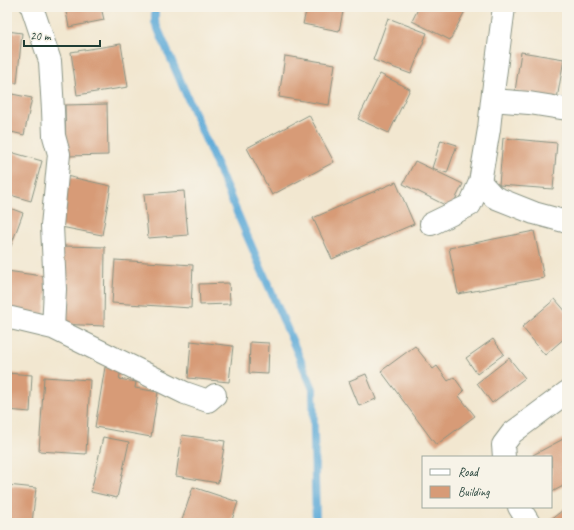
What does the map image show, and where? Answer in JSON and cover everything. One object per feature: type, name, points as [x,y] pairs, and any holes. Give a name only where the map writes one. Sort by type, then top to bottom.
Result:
[{"type":"street","points":[[32,7],[50,61],[54,136],[60,154],[52,226],[55,289],[53,328]]},
{"type":"street","points":[[431,224],[470,205],[480,182],[489,129],[504,7]]},
{"type":"street","points":[[492,100],[567,109]]},
{"type":"street","points":[[480,182],[494,197],[534,213],[567,222]]},
{"type":"street","points":[[7,317],[53,328],[185,393],[208,401],[215,395]]},
{"type":"street","points":[[504,456],[502,445],[512,433],[567,392]]},
{"type":"street","points":[[519,508],[528,523]]},
{"type":"building","points":[[65,7],[101,7],[104,20],[69,27]]},
{"type":"building","points":[[307,7],[344,7],[339,31],[303,24]]},
{"type":"building","points":[[419,7],[467,7],[450,40],[412,21]]},
{"type":"building","points":[[388,18],[427,33],[411,74],[373,60]]},
{"type":"building","points":[[7,31],[22,33],[17,83],[7,82]]},
{"type":"building","points":[[121,44],[128,87],[77,95],[71,52]]},
{"type":"building","points":[[521,52],[564,59],[557,99],[515,91]]},
{"type":"building","points":[[285,56],[335,64],[329,105],[279,97]]},
{"type":"building","points":[[380,74],[410,89],[389,133],[358,119]]},
{"type":"building","points":[[7,93],[32,98],[24,135],[7,131]]},
{"type":"building","points":[[107,104],[108,155],[66,156],[65,105]]},
{"type":"building","points":[[309,115],[334,162],[272,195],[247,148]]},
{"type":"building","points":[[503,138],[557,143],[553,189],[499,185]]},
{"type":"building","points":[[441,140],[457,145],[447,173],[432,168]]},
{"type":"building","points":[[7,151],[42,161],[31,201],[7,194]]},
{"type":"building","points":[[415,161],[463,184],[451,208],[403,184]]},
{"type":"building","points":[[66,176],[111,186],[102,235],[56,226]]},
{"type":"building","points":[[396,182],[414,224],[332,259],[313,218]]},
{"type":"building","points":[[184,191],[188,235],[148,238],[144,194]]},
{"type":"building","points":[[567,191],[567,215],[562,214]]},
{"type":"building","points":[[7,207],[23,213],[8,254],[7,254]]},
{"type":"building","points":[[534,231],[544,278],[458,294],[449,248]]},
{"type":"building","points":[[61,246],[105,247],[104,326],[59,324]]},
{"type":"building","points":[[115,260],[193,265],[191,308],[112,303]]},
{"type":"building","points":[[7,271],[49,277],[44,314],[7,308]]},
{"type":"building","points":[[229,283],[230,304],[200,305],[199,284]]},
{"type":"building","points":[[555,299],[567,313],[567,336],[545,355],[522,327]]},
{"type":"building","points":[[493,339],[504,354],[477,374],[466,358]]},
{"type":"building","points":[[191,341],[233,346],[229,382],[188,378]]},
{"type":"building","points":[[250,342],[269,343],[268,374],[249,373]]},
{"type":"building","points":[[415,346],[433,369],[437,366],[448,381],[454,377],[464,391],[459,396],[475,416],[436,445],[381,371]]},
{"type":"building","points":[[509,358],[525,378],[492,403],[477,383]]},
{"type":"building","points":[[105,367],[121,370],[119,379],[136,382],[135,388],[158,392],[151,437],[95,427]]},
{"type":"building","points":[[7,373],[32,375],[30,412],[7,410]]},
{"type":"building","points":[[366,374],[376,399],[359,406],[349,381]]},
{"type":"building","points":[[44,377],[90,380],[86,454],[39,451]]},
{"type":"building","points":[[182,435],[225,441],[218,483],[176,476]]},
{"type":"building","points":[[103,437],[129,442],[117,498],[91,492]]},
{"type":"building","points":[[567,437],[567,484],[552,492],[552,456],[533,455]]},
{"type":"building","points":[[7,485],[36,488],[32,523],[7,523]]},
{"type":"building","points":[[193,487],[238,502],[231,523],[181,523]]},
{"type":"building","points":[[567,507],[567,523],[546,523]]},
{"type":"waterway","points":[[155,7],[155,22],[313,389],[316,523]]}]
